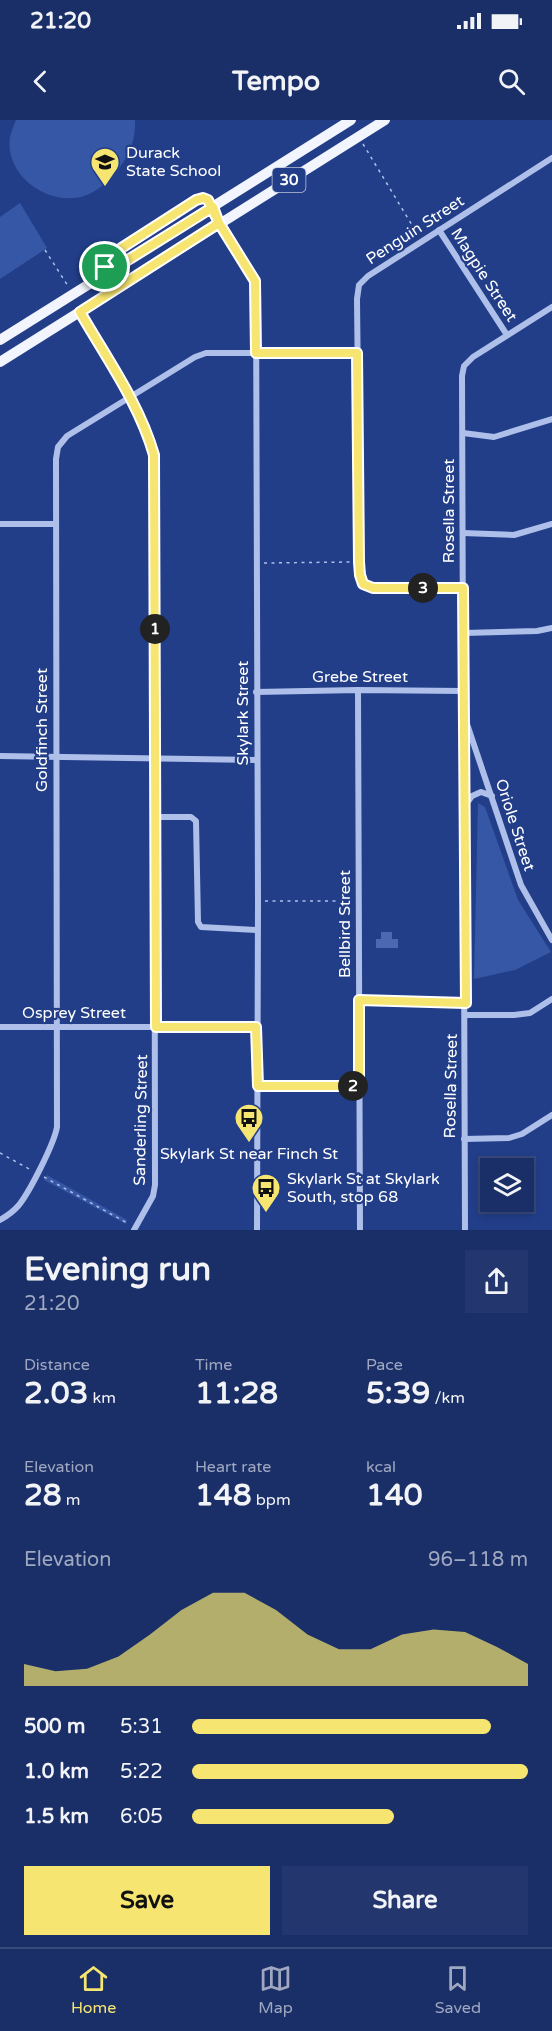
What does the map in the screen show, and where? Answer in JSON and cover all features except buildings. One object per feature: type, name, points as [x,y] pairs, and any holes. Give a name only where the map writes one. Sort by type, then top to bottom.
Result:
[{"type":"main road","name":"30","points":[[0,340],[351,120]]},
{"type":"main road","name":"30","points":[[0,362],[386,120]]},
{"type":"street","name":"Penguin Street","points":[[463,588],[373,588],[363,584],[359,562],[357,298],[359,285],[368,276],[552,158]]},
{"type":"street","name":"Skylark Street","points":[[213,207],[219,223],[255,281],[257,1230]]},
{"type":"street","name":"Magpie Street","points":[[439,230],[507,335]]},
{"type":"street","name":"Rosella Street","points":[[465,1230],[462,376],[464,366],[473,357],[552,306]]},
{"type":"street","name":"Goldfinch Street","points":[[0,1220],[10,1214],[20,1203],[55,1139],[57,1127],[56,459],[58,447],[67,436],[206,353],[357,353]]},
{"type":"street","name":"Sanderling Street","points":[[131,397],[154,455],[156,1027],[155,1185],[153,1196],[132,1227]]},
{"type":"street","points":[[463,433],[494,437],[552,419]]},
{"type":"street","points":[[0,524],[56,524]]},
{"type":"street","points":[[463,533],[514,535],[552,524]]},
{"type":"street","points":[[464,633],[552,630]]},
{"type":"street","name":"Bellbird Street","points":[[358,690],[360,1230]]},
{"type":"street","name":"Grebe Street","points":[[256,692],[463,691]]},
{"type":"street","name":"Oriole Street","points":[[463,713],[521,885],[552,940]]},
{"type":"street","points":[[0,756],[256,760]]},
{"type":"street","points":[[463,808],[472,796],[481,792],[492,796]]},
{"type":"street","points":[[155,817],[190,817],[196,820],[198,922],[201,927],[257,930]]},
{"type":"street","points":[[465,1015],[530,1013],[552,999]]},
{"type":"street","points":[[359,1000],[466,1003]]},
{"type":"street","name":"Osprey Street","points":[[0,1027],[256,1027]]},
{"type":"street","points":[[258,1086],[359,1086]]},
{"type":"street","points":[[464,1139],[509,1138],[522,1134],[552,1116]]},
{"type":"path","points":[[358,137],[422,241]]},
{"type":"path","points":[[45,250],[69,287]]},
{"type":"path","points":[[80,312],[131,397]]},
{"type":"path","points":[[256,563],[359,562]]},
{"type":"path","points":[[258,901],[359,901]]},
{"type":"path","points":[[0,1153],[32,1170]]},
{"type":"path","points":[[40,1175],[132,1227]]},
{"type":"shaded area","points":[[16,120],[135,120],[135,127],[128,154],[114,175],[94,192],[71,198],[57,197],[44,192],[22,176],[14,164],[10,151],[10,137]]},
{"type":"shaded area","points":[[20,203],[47,248],[0,279],[0,217]]},
{"type":"shaded area","points":[[478,803],[485,807],[518,900],[551,952],[515,970],[474,979]]},
{"type":"shaded area","points":[[47,1175],[127,1220],[126,1224],[44,1180]]},
{"type":"place","name":"Durack State School","points":[[105,188]]},
{"type":"place","name":"Skylark St near Finch St","points":[[249,1144]]},
{"type":"place","name":"Skylark St at Skylark South, stop 68","points":[[266,1214]]},
{"type":"route","points":[[105,267],[107,259],[112,254],[196,200],[203,198],[208,200],[213,207],[219,223],[255,281],[256,353],[357,353],[359,562],[363,584],[373,588],[463,588],[466,1003],[359,1000],[359,1086],[258,1086],[256,1027],[156,1027],[154,455],[131,397],[80,312],[219,223],[213,207],[107,273],[105,267]]}]
